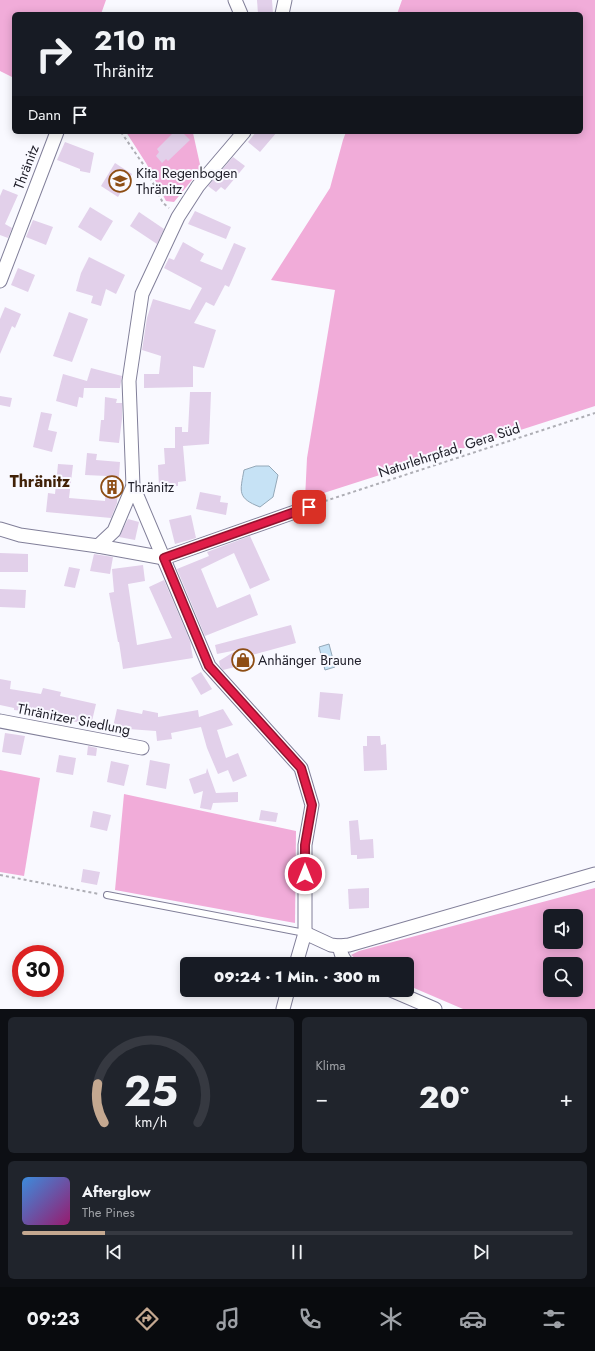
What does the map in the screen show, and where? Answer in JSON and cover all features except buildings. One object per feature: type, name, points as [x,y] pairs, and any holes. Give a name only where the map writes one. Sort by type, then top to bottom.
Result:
[{"type":"street","points":[[235,0],[240,12]]},
{"type":"street","points":[[282,12],[285,0]]},
{"type":"street","name":"Thränitz","points":[[0,281],[56,134]]},
{"type":"street","points":[[242,134],[198,186],[178,216],[142,294],[129,381],[133,486],[209,666],[301,768],[312,805],[305,845],[306,933],[298,957]]},
{"type":"street","points":[[98,546],[114,531],[133,486]]},
{"type":"street","points":[[0,529],[20,535],[98,546],[164,558],[309,507]]},
{"type":"street","name":"Thränitzer Siedlung","points":[[0,721],[142,748]]},
{"type":"street","points":[[306,933],[331,945],[339,946],[356,943],[595,874]]},
{"type":"street","points":[[339,946],[343,957]]},
{"type":"street","points":[[283,1009],[286,997]]},
{"type":"street","points":[[407,997],[435,1009]]},
{"type":"lane","points":[[107,895],[306,933]]},
{"type":"path","points":[[122,134],[145,168],[163,203],[178,216]]},
{"type":"path","name":"Naturlehrpfad, Gera Süd","points":[[309,507],[595,413]]},
{"type":"path","points":[[0,875],[107,895]]},
{"type":"shaded area","points":[[0,0],[106,0],[102,12],[12,12],[12,77],[0,71]]},
{"type":"shaded area","points":[[402,0],[595,0],[595,406],[305,499],[307,458],[335,290],[271,280],[330,188],[345,134],[583,134],[583,12],[398,12]]},
{"type":"shaded area","points":[[127,134],[193,134],[201,169],[174,202],[166,201],[146,163]]},
{"type":"shaded area","points":[[0,770],[40,778],[24,876],[0,872]]},
{"type":"shaded area","points":[[124,794],[296,831],[295,923],[115,890]]},
{"type":"shaded area","points":[[595,888],[595,1009],[463,1009],[414,988],[414,957],[354,957],[351,955],[359,951]]},
{"type":"water","points":[[256,466],[269,466],[278,475],[273,497],[260,507],[247,501],[241,489],[244,470]]},
{"type":"water","points":[[329,644],[335,667],[325,670],[319,647]]},
{"type":"place","name":"Kita Regenbogen Thränitz","points":[[120,181]]},
{"type":"place","name":"Thränitz","points":[[112,487]]},
{"type":"place","name":"Anhänger Braune","points":[[243,660]]},
{"type":"district","name":"Thränitz","points":[[40,481]]},
{"type":"route","points":[[305,874],[305,845],[312,805],[301,768],[209,666],[164,558],[309,507]]}]
